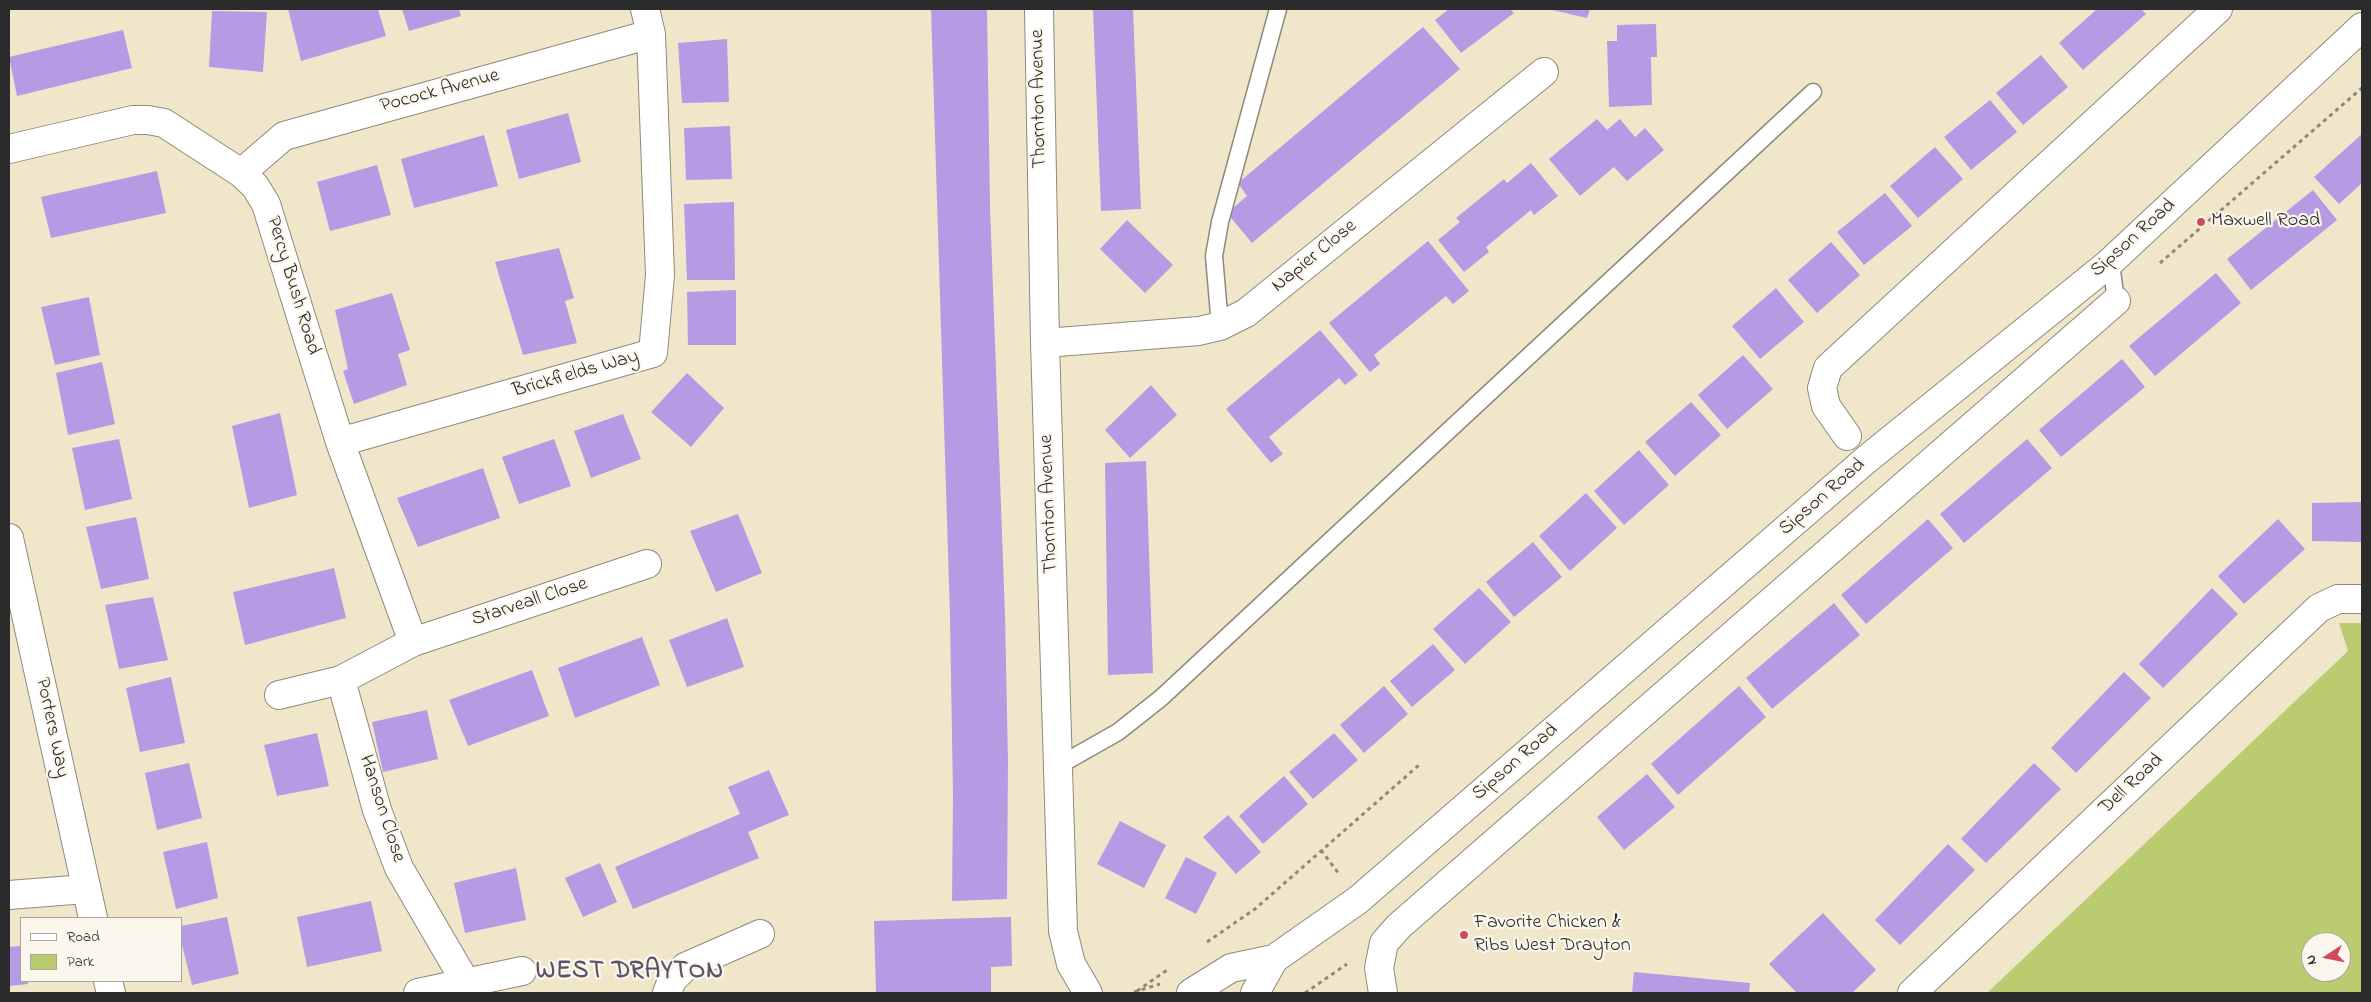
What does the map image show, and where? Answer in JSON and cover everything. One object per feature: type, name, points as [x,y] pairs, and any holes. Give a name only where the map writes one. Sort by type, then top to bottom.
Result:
[{"type":"street","name":"Thornton Avenue","points":[[1039,9],[1045,343],[1063,932],[1071,964],[1088,993]]},
{"type":"street","points":[[1846,436],[1826,406],[1822,388],[1828,368],[2218,9]]},
{"type":"street","name":"Pocock Avenue","points":[[241,173],[284,136],[648,22]]},
{"type":"street","name":"Brickfields Way","points":[[340,442],[653,353],[660,275],[648,22]]},
{"type":"street","name":"Sipson Road","points":[[1190,993],[1231,968],[1274,958],[1337,916],[1376,884],[1867,459],[2107,265],[2362,27]]},
{"type":"street","name":"Napier Close","points":[[1045,343],[1199,331],[1220,326],[1246,313],[1544,72]]},
{"type":"street","name":"Percy Bush Road","points":[[9,149],[134,120],[148,120],[164,123],[241,173],[255,186],[266,204],[340,442],[414,642]]},
{"type":"street","points":[[1383,993],[1379,968],[1384,943],[1399,926],[2116,301]]},
{"type":"street","name":"Porters Way","points":[[9,538],[93,917]]},
{"type":"street","name":"Starveall Close","points":[[279,695],[341,680],[414,642],[647,564]]},
{"type":"street","name":"Dell Road","points":[[1912,993],[2319,608],[2338,599],[2362,599]]},
{"type":"street","name":"Hanson Close","points":[[341,680],[377,810],[399,868],[466,983]]},
{"type":"street","points":[[9,895],[86,889]]},
{"type":"street","points":[[667,993],[672,980],[685,967],[760,934]]},
{"type":"street","name":"Sipson Road","points":[[1256,993],[1274,958]]},
{"type":"street","points":[[418,993],[522,971]]},
{"type":"lane","points":[[1220,326],[1214,256],[1220,222],[1278,9]]},
{"type":"lane","points":[[1058,766],[1118,732],[1161,698],[1813,92]]},
{"type":"lane","points":[[2107,265],[2112,271],[2116,301]]},
{"type":"lane","points":[[1846,436],[1867,459]]},
{"type":"path","points":[[2153,269],[2362,88]]},
{"type":"path","points":[[1199,948],[1256,909],[1419,765]]},
{"type":"path","points":[[1322,850],[1341,877]]},
{"type":"path","points":[[1305,993],[1339,968],[1384,943]]},
{"type":"path","points":[[1134,993],[1175,964]]},
{"type":"green space","points":[[2339,623],[2362,623],[2362,993],[1987,993],[2348,651]]},
{"type":"building","points":[[288,9],[378,9],[386,36],[301,61]]},
{"type":"building","points":[[402,9],[459,9],[461,16],[409,31]]},
{"type":"building","points":[[931,9],[987,9],[990,207],[1005,615],[1008,760],[1007,899],[952,901],[953,796],[950,617]]},
{"type":"building","points":[[1093,9],[1133,9],[1141,209],[1101,211]]},
{"type":"building","points":[[1449,9],[1510,9],[1514,13],[1461,53],[1435,20]]},
{"type":"building","points":[[1548,9],[1590,9],[1587,18]]},
{"type":"building","points":[[2097,9],[2141,9],[2146,14],[2083,70],[2059,43]]},
{"type":"building","points":[[212,11],[267,12],[263,72],[209,67]]},
{"type":"building","points":[[1656,24],[1657,57],[1651,57],[1652,105],[1609,107],[1607,41],[1617,41],[1617,25]]},
{"type":"building","points":[[1423,27],[1460,69],[1252,243],[1227,213],[1247,196],[1238,183]]},
{"type":"building","points":[[123,30],[132,68],[17,96],[9,57]]},
{"type":"building","points":[[727,39],[729,102],[682,103],[678,43]]},
{"type":"building","points":[[2041,55],[2068,87],[2023,125],[1996,93]]},
{"type":"building","points":[[1990,100],[2017,132],[1971,170],[1944,137]]},
{"type":"building","points":[[568,113],[581,162],[519,179],[506,130]]},
{"type":"building","points":[[1597,119],[1607,130],[1620,119],[1635,137],[1645,128],[1664,150],[1627,181],[1614,167],[1580,196],[1549,159]]},
{"type":"building","points":[[730,126],[732,179],[686,180],[684,128]]},
{"type":"building","points":[[2362,134],[2362,183],[2339,204],[2314,177]]},
{"type":"building","points":[[484,135],[498,186],[414,208],[401,159]]},
{"type":"building","points":[[1935,147],[1963,179],[1918,218],[1890,186]]},
{"type":"building","points":[[1531,163],[1558,196],[1534,215],[1531,210],[1486,247],[1489,252],[1464,272],[1438,240],[1460,222],[1456,218],[1504,179],[1507,183]]},
{"type":"building","points":[[377,165],[391,215],[330,231],[317,182]]},
{"type":"building","points":[[157,171],[166,213],[51,238],[41,197]]},
{"type":"building","points":[[2313,190],[2337,220],[2251,290],[2227,259]]},
{"type":"building","points":[[1885,193],[1912,226],[1864,265],[1837,232]]},
{"type":"building","points":[[734,202],[735,280],[687,280],[684,204]]},
{"type":"building","points":[[1127,220],[1173,265],[1145,293],[1100,249]]},
{"type":"building","points":[[1428,241],[1469,291],[1453,304],[1446,296],[1374,355],[1380,364],[1370,372],[1329,323]]},
{"type":"building","points":[[1831,242],[1860,275],[1817,313],[1788,280]]},
{"type":"building","points":[[559,248],[574,298],[565,301],[577,343],[523,355],[495,262]]},
{"type":"building","points":[[2216,273],[2241,303],[2155,376],[2129,346]]},
{"type":"building","points":[[1776,288],[1804,322],[1760,359],[1732,326]]},
{"type":"building","points":[[736,290],[736,345],[688,345],[687,292]]},
{"type":"building","points":[[392,293],[410,350],[398,354],[407,385],[354,404],[343,371],[348,369],[335,310]]},
{"type":"building","points":[[89,297],[100,355],[55,365],[41,307]]},
{"type":"building","points":[[1320,330],[1358,375],[1345,385],[1339,378],[1269,437],[1283,454],[1271,463],[1226,409]]},
{"type":"building","points":[[1743,355],[1773,389],[1727,429],[1698,395]]},
{"type":"building","points":[[2122,359],[2145,387],[2061,457],[2039,430]]},
{"type":"building","points":[[102,362],[115,424],[68,435],[56,373]]},
{"type":"building","points":[[687,373],[724,408],[691,447],[651,412]]},
{"type":"building","points":[[1151,385],[1177,415],[1130,458],[1105,430]]},
{"type":"building","points":[[1691,402],[1721,435],[1675,476],[1645,442]]},
{"type":"building","points":[[280,413],[297,495],[249,508],[232,426]]},
{"type":"building","points":[[623,414],[641,459],[591,478],[574,431]]},
{"type":"building","points":[[119,439],[132,499],[85,510],[72,448]]},
{"type":"building","points":[[554,439],[571,486],[519,504],[502,457]]},
{"type":"building","points":[[2027,439],[2052,468],[1964,543],[1940,514]]},
{"type":"building","points":[[1639,450],[1669,485],[1624,525],[1594,491]]},
{"type":"building","points":[[1146,461],[1153,673],[1108,675],[1105,463]]},
{"type":"building","points":[[483,468],[500,518],[418,547],[397,498]]},
{"type":"building","points":[[1586,493],[1617,528],[1570,571],[1539,536]]},
{"type":"building","points":[[2362,502],[2362,542],[2312,541],[2312,503]]},
{"type":"building","points":[[738,514],[762,573],[716,592],[690,531]]},
{"type":"building","points":[[136,517],[149,579],[101,589],[86,527]]},
{"type":"building","points":[[1928,519],[1953,548],[1866,624],[1841,595]]},
{"type":"building","points":[[2278,519],[2305,549],[2244,604],[2218,576]]},
{"type":"building","points":[[1533,542],[1562,577],[1514,617],[1486,582]]},
{"type":"building","points":[[334,568],[346,618],[245,645],[233,592]]},
{"type":"building","points":[[1479,588],[1511,622],[1465,664],[1433,629]]},
{"type":"building","points":[[2212,588],[2238,614],[2163,688],[2139,664]]},
{"type":"building","points":[[153,597],[168,660],[119,669],[105,605]]},
{"type":"building","points":[[1834,603],[1860,635],[1772,709],[1746,678]]},
{"type":"building","points":[[727,618],[744,667],[687,687],[669,640]]},
{"type":"building","points":[[642,637],[660,685],[575,718],[558,668]]},
{"type":"building","points":[[1433,644],[1455,670],[1412,707],[1390,681]]},
{"type":"building","points":[[532,670],[549,716],[468,746],[449,700]]},
{"type":"building","points":[[2124,672],[2151,698],[2076,773],[2051,748]]},
{"type":"building","points":[[171,677],[185,743],[140,752],[126,688]]},
{"type":"building","points":[[1384,686],[1408,714],[1364,753],[1340,725]]},
{"type":"building","points":[[1739,686],[1766,717],[1678,795],[1651,764]]},
{"type":"building","points":[[427,710],[438,759],[383,772],[372,722]]},
{"type":"building","points":[[317,733],[329,786],[277,796],[264,745]]},
{"type":"building","points":[[1334,733],[1358,760],[1313,799],[1289,772]]},
{"type":"building","points":[[189,763],[202,818],[157,830],[145,773]]},
{"type":"building","points":[[2034,763],[2061,789],[1986,863],[1961,839]]},
{"type":"building","points":[[769,770],[789,815],[748,832],[759,858],[633,909],[615,867],[740,814],[728,787]]},
{"type":"building","points":[[1647,774],[1675,807],[1624,850],[1597,817]]},
{"type":"building","points":[[1284,776],[1308,804],[1263,844],[1239,816]]},
{"type":"building","points":[[1228,815],[1261,852],[1236,874],[1203,837]]},
{"type":"building","points":[[1120,821],[1166,845],[1144,888],[1097,864]]},
{"type":"building","points":[[207,842],[218,898],[176,909],[163,852]]},
{"type":"building","points":[[1948,844],[1975,870],[1900,945],[1875,920]]},
{"type":"building","points":[[1186,857],[1217,873],[1196,914],[1165,898]]},
{"type":"building","points":[[600,863],[617,902],[583,917],[565,878]]},
{"type":"building","points":[[516,868],[526,920],[465,933],[454,883]]},
{"type":"building","points":[[371,901],[382,951],[307,967],[297,917]]},
{"type":"building","points":[[1823,913],[1876,970],[1852,993],[1797,993],[1769,964]]},
{"type":"building","points":[[227,917],[239,974],[192,985],[182,945],[182,926]]},
{"type":"building","points":[[1011,917],[1012,966],[991,967],[991,993],[876,993],[874,921]]},
{"type":"building","points":[[20,946],[20,982],[28,982],[28,984],[9,986],[9,947]]},
{"type":"building","points":[[1634,972],[1750,983],[1749,993],[1632,993]]},
{"type":"place","name":"Maxwell Road","points":[[2201,222]]},
{"type":"place","name":"Favorite Chicken & Ribs West Drayton","points":[[1464,935]]},
{"type":"district","name":"WEST DRAYTON","points":[[630,973]]}]
